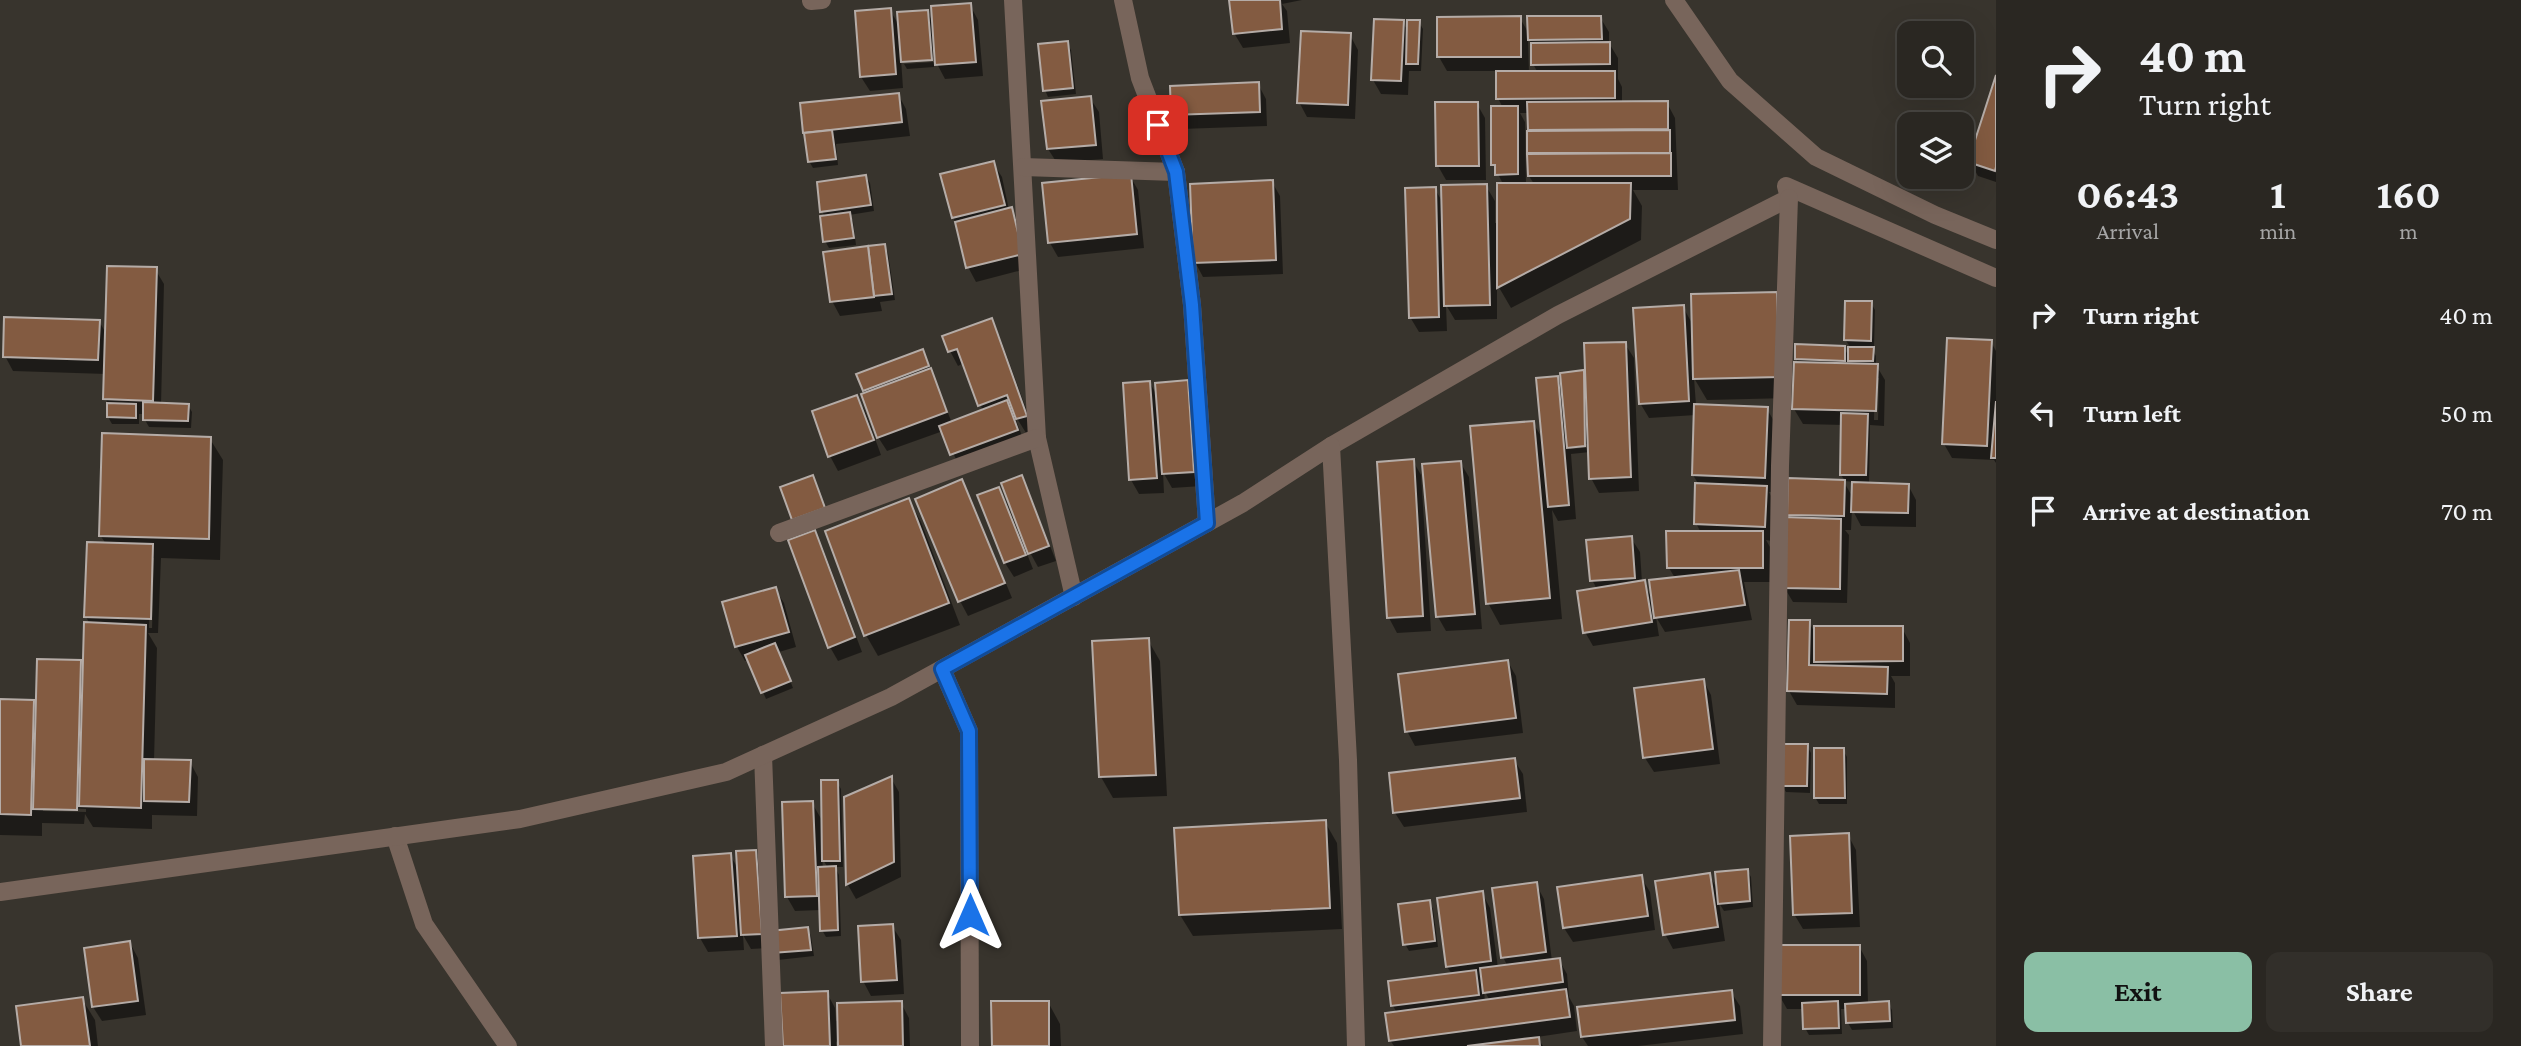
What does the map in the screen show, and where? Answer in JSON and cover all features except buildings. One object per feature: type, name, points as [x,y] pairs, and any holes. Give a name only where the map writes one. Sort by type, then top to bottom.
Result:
[{"type":"street","points":[[811,1],[822,0]]},
{"type":"street","points":[[1013,0],[1037,438],[1074,597]]},
{"type":"street","points":[[1123,0],[1140,78],[1176,172],[1192,305],[1207,523]]},
{"type":"street","points":[[1674,0],[1730,81],[1816,157],[1934,215],[1996,240]]},
{"type":"street","points":[[1023,167],[1176,172]]},
{"type":"street","points":[[1772,1046],[1780,480],[1789,198],[1786,187],[1996,278]]},
{"type":"street","points":[[0,892],[520,819],[726,772],[891,697],[1243,503],[1331,446],[1558,315],[1789,198]]},
{"type":"street","points":[[779,533],[1037,438]]},
{"type":"street","points":[[1331,446],[1348,760],[1356,1046]]},
{"type":"street","points":[[942,669],[969,731],[970,1046]]},
{"type":"street","points":[[763,755],[774,1046]]},
{"type":"street","points":[[395,836],[424,924],[508,1046]]},
{"type":"route","points":[[970,915],[969,731],[942,669],[1207,523],[1192,305],[1176,172],[1158,125]]}]
